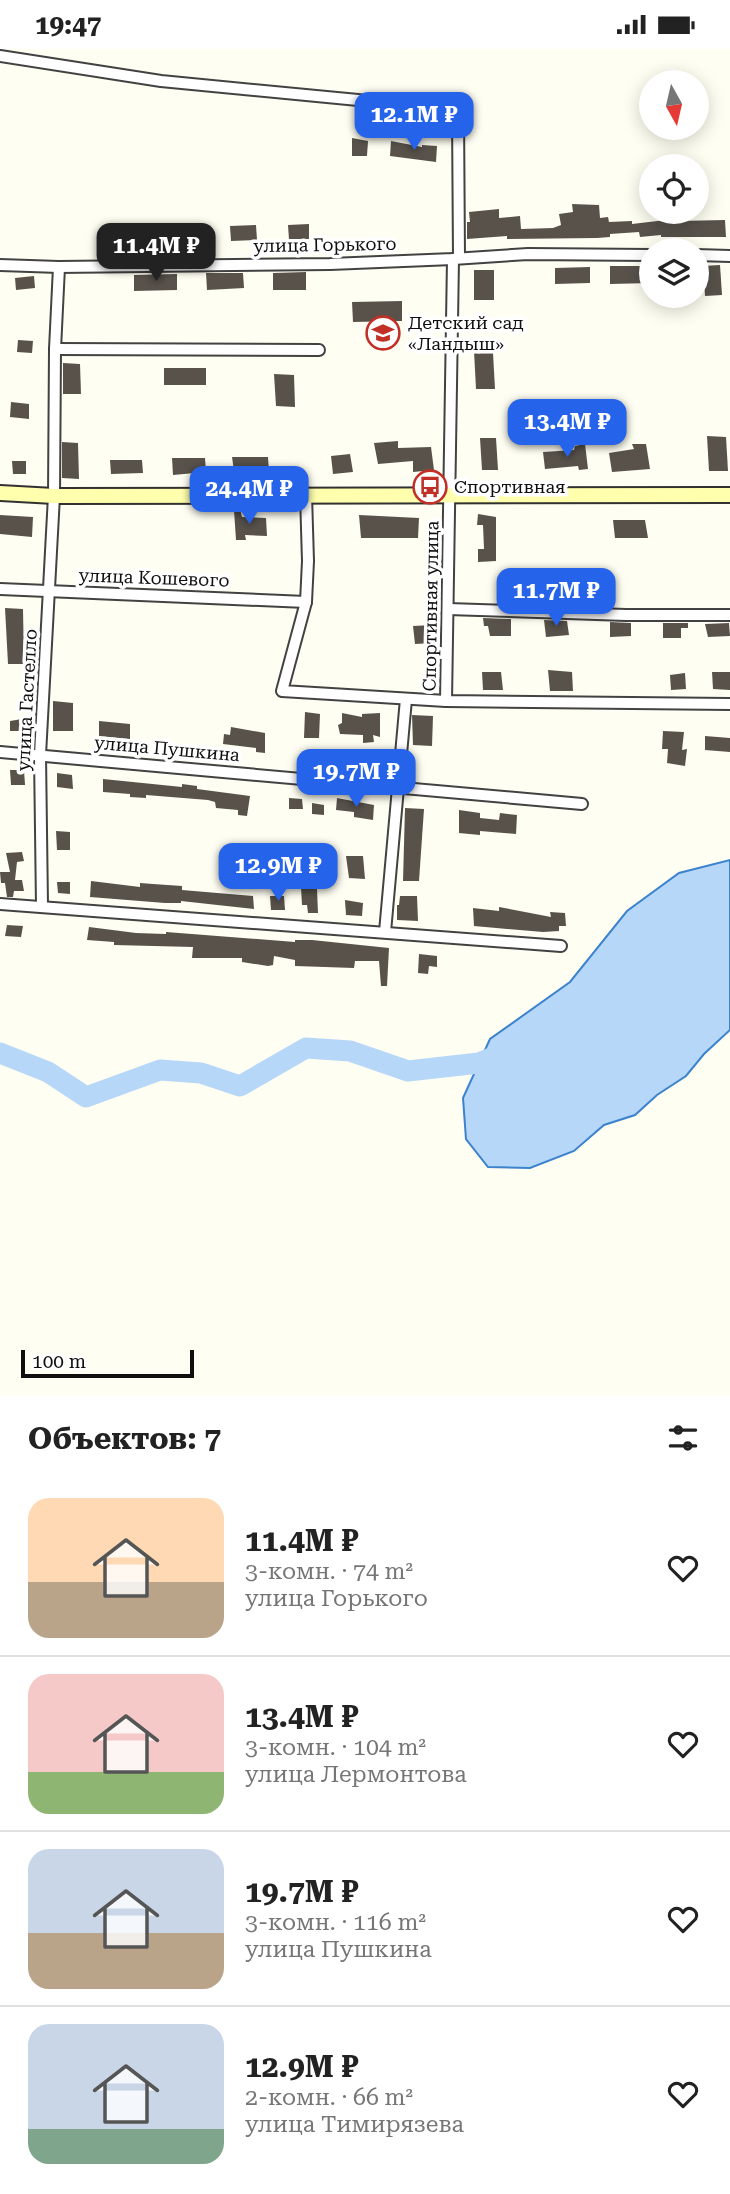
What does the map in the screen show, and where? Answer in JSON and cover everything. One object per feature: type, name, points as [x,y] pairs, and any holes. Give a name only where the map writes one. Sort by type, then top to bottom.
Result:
[{"type":"street","name":"Спортивная улица","points":[[0,56],[161,81],[358,100],[458,113],[446,701]]},
{"type":"street","name":"улица Горького","points":[[0,265],[60,267],[330,264],[528,254],[639,255]]},
{"type":"street","points":[[709,255],[730,256]]},
{"type":"street","name":"улица Гастелло","points":[[42,906],[40,755],[54,496],[55,349],[60,267]]},
{"type":"street","points":[[55,349],[319,350]]},
{"type":"street","points":[[0,493],[54,496],[730,495]]},
{"type":"street","points":[[306,495],[306,602],[282,691],[446,701],[730,704]]},
{"type":"street","name":"улица Кошевого","points":[[0,589],[306,602]]},
{"type":"street","points":[[448,609],[626,615],[730,615]]},
{"type":"street","points":[[385,932],[406,699]]},
{"type":"street","name":"улица Пушкина","points":[[0,752],[582,804]]},
{"type":"street","points":[[0,904],[561,946]]},
{"type":"water","points":[[730,860],[730,1030],[704,1054],[686,1076],[657,1095],[635,1115],[604,1125],[574,1151],[530,1168],[488,1167],[466,1139],[463,1098],[490,1039],[570,982],[627,911],[679,873]]},
{"type":"building","points":[[352,138],[368,141],[367,156],[352,156]]},
{"type":"building","points":[[391,141],[422,147],[437,146],[436,162],[390,156]]},
{"type":"building","points":[[572,204],[599,205],[600,218],[608,217],[609,222],[632,221],[632,224],[709,224],[709,220],[725,220],[726,237],[640,237],[639,232],[610,234],[610,237],[597,238],[507,239],[507,236],[467,239],[469,212],[499,209],[499,218],[520,216],[521,229],[553,228],[561,225],[559,214],[573,212]]},
{"type":"building","points":[[309,224],[309,239],[289,240],[288,225]]},
{"type":"building","points":[[256,225],[257,240],[231,241],[230,226]]},
{"type":"building","points":[[720,265],[722,295],[709,296],[709,266]]},
{"type":"building","points":[[610,266],[639,266],[639,283],[610,284]]},
{"type":"building","points":[[590,267],[590,283],[555,284],[555,268]]},
{"type":"building","points":[[474,270],[494,270],[494,300],[474,300]]},
{"type":"building","points":[[306,272],[306,290],[273,290],[273,273]]},
{"type":"building","points":[[206,273],[243,273],[244,288],[207,290]]},
{"type":"building","points":[[177,274],[177,290],[134,291],[134,275]]},
{"type":"building","points":[[34,276],[35,288],[16,290],[15,278]]},
{"type":"building","points":[[402,301],[402,321],[353,322],[352,302]]},
{"type":"building","points":[[18,340],[33,341],[32,353],[17,352]]},
{"type":"building","points":[[474,351],[493,353],[495,389],[476,389]]},
{"type":"building","points":[[63,363],[80,364],[81,394],[63,394]]},
{"type":"building","points":[[164,368],[206,368],[206,385],[164,385]]},
{"type":"building","points":[[274,374],[294,375],[295,407],[276,406]]},
{"type":"building","points":[[11,402],[29,404],[29,419],[10,417]]},
{"type":"building","points":[[707,436],[726,437],[728,471],[709,471]]},
{"type":"building","points":[[480,438],[496,438],[498,470],[482,470]]},
{"type":"building","points":[[398,441],[398,448],[431,447],[434,470],[413,472],[413,461],[378,464],[374,443]]},
{"type":"building","points":[[62,442],[78,443],[79,479],[62,478]]},
{"type":"building","points":[[585,444],[588,469],[579,470],[578,466],[545,469],[543,452],[574,450],[575,446]]},
{"type":"building","points":[[632,444],[646,444],[650,469],[612,472],[609,453],[634,449]]},
{"type":"building","points":[[350,454],[353,472],[333,474],[331,456]]},
{"type":"building","points":[[232,457],[268,457],[269,472],[243,472],[243,477],[235,478]]},
{"type":"building","points":[[172,458],[205,458],[206,472],[173,475]]},
{"type":"building","points":[[110,460],[142,460],[143,473],[111,474]]},
{"type":"building","points":[[12,461],[26,461],[26,474],[13,474]]},
{"type":"building","points":[[240,509],[242,517],[266,518],[267,536],[245,535],[246,540],[236,540],[234,510]]},
{"type":"building","points":[[478,514],[496,517],[496,561],[478,562],[478,549],[484,549],[483,525],[477,525]]},
{"type":"building","points":[[0,515],[33,517],[32,537],[0,534]]},
{"type":"building","points":[[359,515],[419,518],[418,538],[361,538]]},
{"type":"building","points":[[613,520],[645,520],[648,538],[615,538]]},
{"type":"building","points":[[5,608],[23,609],[24,664],[8,664]]},
{"type":"building","points":[[483,618],[511,619],[511,636],[490,636]]},
{"type":"building","points":[[544,620],[567,621],[569,635],[546,637]]},
{"type":"building","points":[[610,622],[631,623],[631,636],[610,637]]},
{"type":"building","points":[[663,623],[688,623],[688,628],[681,628],[681,638],[663,638]]},
{"type":"building","points":[[729,623],[730,636],[708,637],[705,624]]},
{"type":"building","points":[[432,625],[433,643],[415,644],[413,626]]},
{"type":"building","points":[[548,670],[572,672],[573,691],[550,691]]},
{"type":"building","points":[[482,672],[501,672],[503,690],[483,690]]},
{"type":"building","points":[[712,672],[730,672],[730,690],[713,689]]},
{"type":"building","points":[[685,673],[686,689],[671,690],[670,675]]},
{"type":"building","points":[[53,701],[73,703],[73,731],[53,731]]},
{"type":"building","points":[[305,712],[320,714],[319,738],[304,738]]},
{"type":"building","points":[[342,713],[362,717],[362,714],[380,713],[380,737],[373,735],[374,742],[363,743],[363,735],[340,734],[338,725],[342,723]]},
{"type":"building","points":[[412,715],[433,716],[432,746],[413,745]]},
{"type":"building","points":[[22,719],[22,731],[10,731],[10,721]]},
{"type":"building","points":[[99,721],[130,724],[130,739],[99,736]]},
{"type":"building","points":[[231,727],[265,733],[265,753],[256,752],[256,748],[223,744],[224,734],[230,735]]},
{"type":"building","points":[[663,731],[684,732],[682,750],[687,749],[685,766],[667,763],[668,749],[662,749]]},
{"type":"building","points":[[705,736],[730,738],[730,752],[705,750]]},
{"type":"building","points":[[10,770],[24,770],[25,785],[11,785]]},
{"type":"building","points":[[57,773],[72,775],[73,789],[57,787]]},
{"type":"building","points":[[103,779],[182,787],[182,784],[197,786],[197,789],[250,796],[247,816],[238,815],[238,810],[216,808],[215,802],[208,800],[146,795],[146,798],[130,797],[130,794],[103,792]]},
{"type":"building","points":[[289,798],[302,799],[303,809],[289,809]]},
{"type":"building","points":[[337,798],[374,805],[373,820],[354,817],[354,812],[336,810]]},
{"type":"building","points":[[312,803],[324,805],[324,815],[312,814]]},
{"type":"building","points":[[405,808],[424,809],[419,881],[403,881]]},
{"type":"building","points":[[459,810],[480,813],[480,818],[499,820],[500,813],[517,815],[516,834],[480,831],[480,835],[459,833]]},
{"type":"building","points":[[56,831],[70,832],[70,850],[57,850]]},
{"type":"building","points":[[22,852],[24,861],[17,862],[15,880],[22,880],[24,891],[14,891],[13,897],[7,897],[0,872],[10,872],[6,853]]},
{"type":"building","points":[[346,856],[363,856],[365,879],[349,878]]},
{"type":"building","points":[[91,881],[140,887],[140,883],[182,886],[182,890],[253,896],[254,909],[181,901],[165,903],[90,897]]},
{"type":"building","points":[[57,882],[70,882],[70,894],[58,893]]},
{"type":"building","points":[[301,887],[317,889],[318,913],[308,913],[307,905],[302,905]]},
{"type":"building","points":[[270,896],[284,896],[285,910],[271,910]]},
{"type":"building","points":[[400,896],[417,896],[418,921],[397,920]]},
{"type":"building","points":[[345,900],[363,903],[362,916],[346,915]]},
{"type":"building","points":[[499,907],[551,917],[550,912],[565,913],[566,926],[559,926],[559,931],[543,932],[474,926],[473,908],[499,911]]},
{"type":"building","points":[[7,925],[23,926],[21,937],[5,936]]},
{"type":"building","points":[[89,927],[136,933],[166,932],[295,942],[312,940],[389,948],[387,986],[381,986],[379,961],[355,961],[354,968],[295,966],[295,960],[274,956],[273,965],[268,966],[242,962],[242,958],[192,958],[193,947],[114,945],[114,942],[87,940]]},
{"type":"building","points":[[419,954],[437,956],[437,967],[429,966],[428,974],[418,973]]},
{"type":"waterway","points":[[0,1053],[48,1072],[86,1097],[160,1070],[201,1073],[240,1086],[306,1048],[350,1051],[408,1071],[479,1063],[506,1052]]},
{"type":"place","name":"Детский сад «Ландыш»","points":[[383,333]]},
{"type":"place","name":"Спортивная","points":[[430,487]]}]
